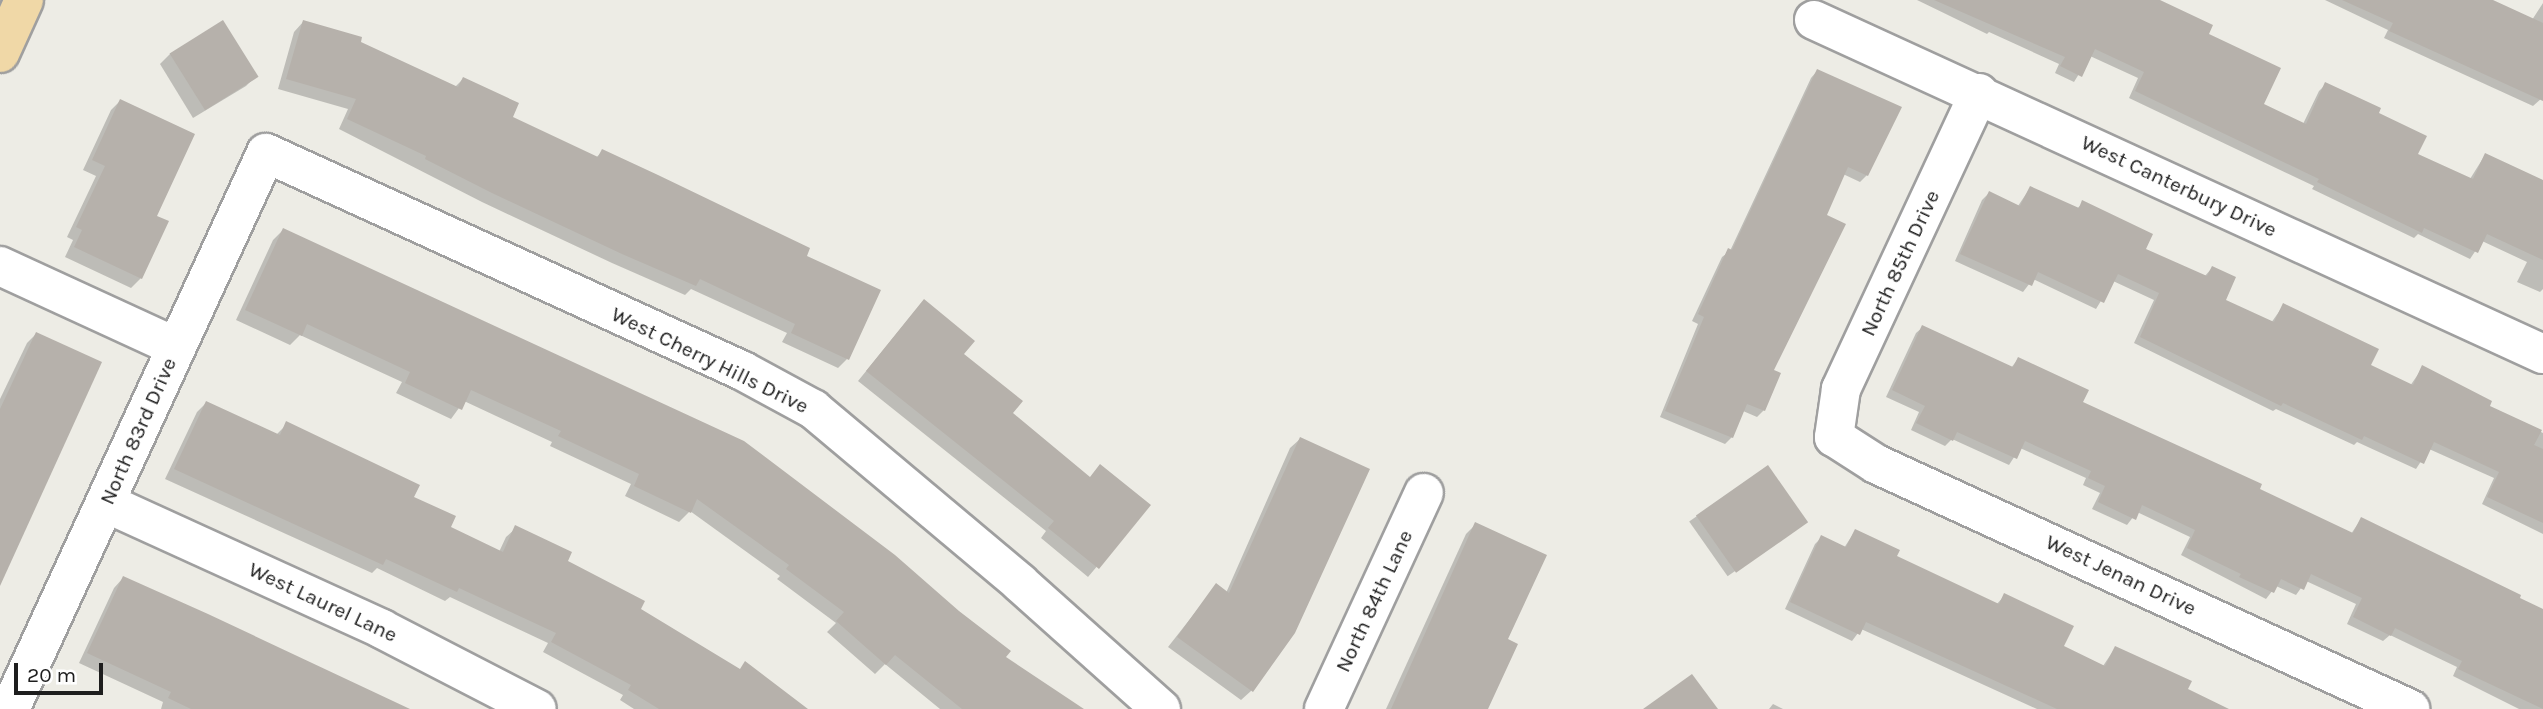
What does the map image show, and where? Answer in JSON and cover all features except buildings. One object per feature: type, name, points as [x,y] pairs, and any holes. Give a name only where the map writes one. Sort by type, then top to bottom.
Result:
[{"type":"main road","points":[[0,53],[24,0]]},
{"type":"street","name":"West Canterbury Drive","points":[[1814,20],[1979,93],[2543,354]]},
{"type":"street","name":"North 85th Drive","points":[[1834,437],[1841,389],[1979,93]]},
{"type":"street","name":"North 83rd Drive","points":[[10,709],[266,153]]},
{"type":"street","name":"West Cherry Hills Drive","points":[[266,153],[743,371],[813,409],[1020,583],[1161,709]]},
{"type":"street","points":[[0,266],[176,347]]},
{"type":"street","name":"West Jenan Drive","points":[[1834,437],[1876,464],[2410,709]]},
{"type":"street","name":"North 84th Lane","points":[[1324,709],[1424,493]]},
{"type":"street","name":"West Laurel Lane","points":[[106,503],[382,629],[537,709]]}]
